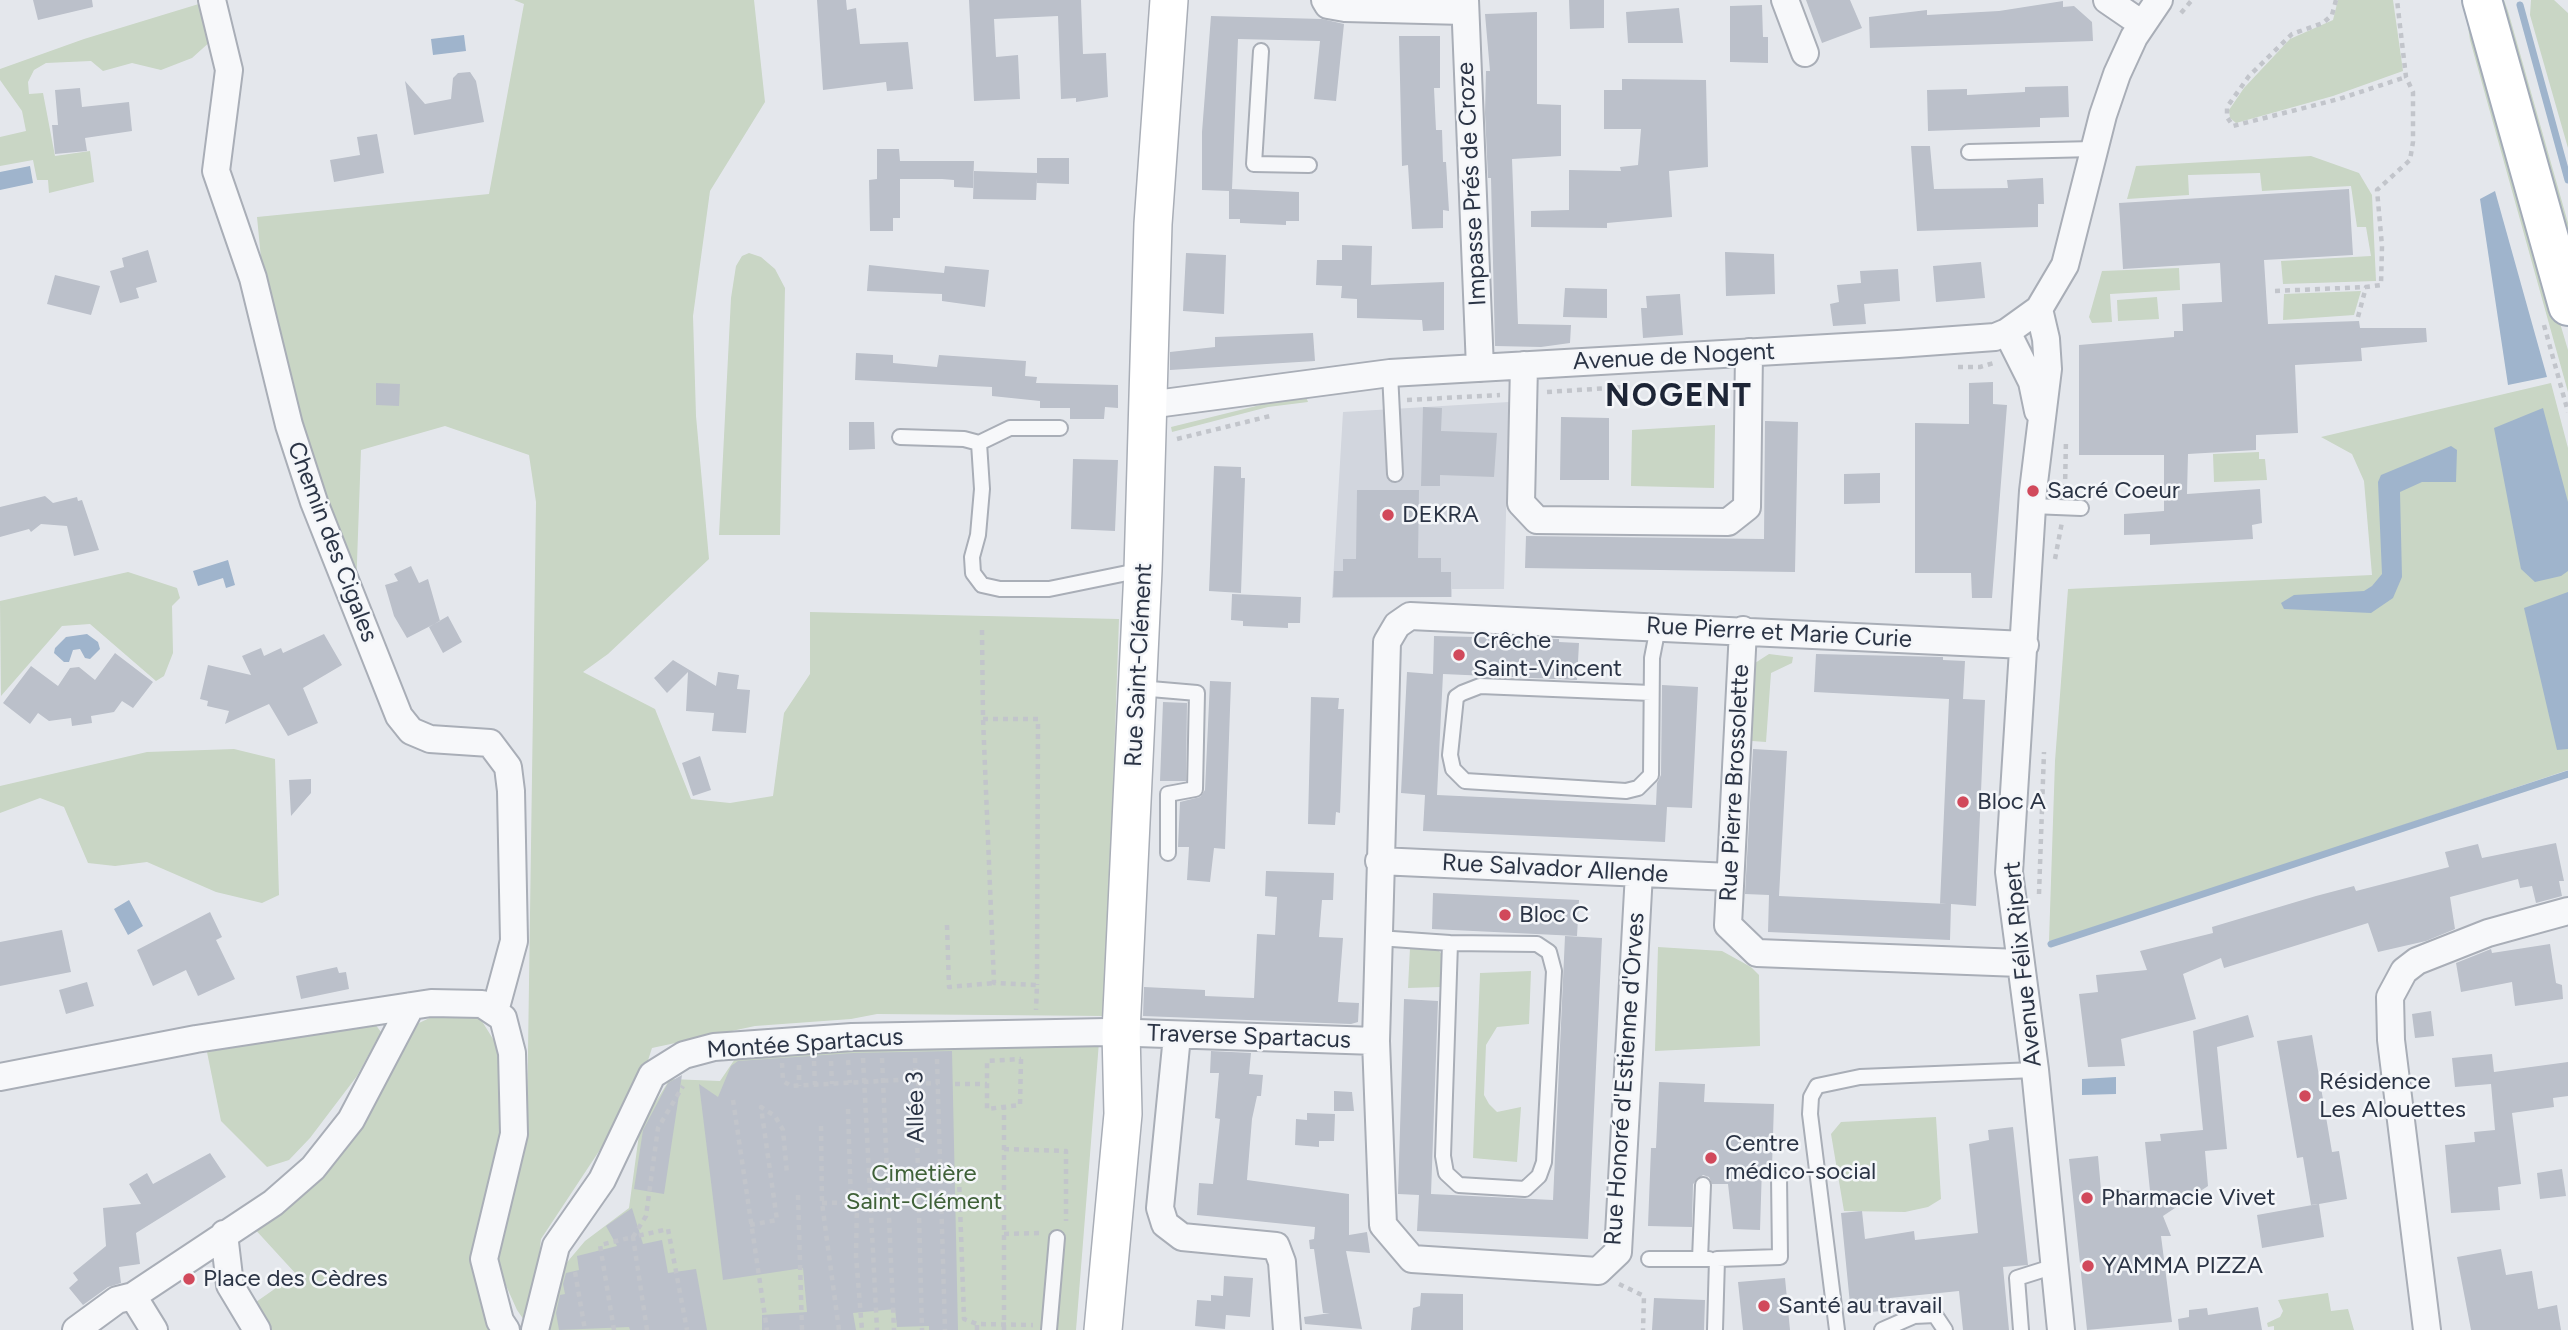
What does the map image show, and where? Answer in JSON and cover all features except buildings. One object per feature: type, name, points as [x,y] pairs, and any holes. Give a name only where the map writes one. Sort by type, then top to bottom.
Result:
[{"type":"main road","name":"Rue Saint-Clément","points":[[1103,1330],[1124,1114],[1121,1032],[1143,570],[1154,423],[1153,224],[1169,0]]},
{"type":"main road","points":[[2482,0],[2568,306]]},
{"type":"street","name":"Chemin des Cigales","points":[[212,0],[229,70],[216,172],[239,231],[289,425],[314,502],[399,716],[411,731],[430,739],[490,743],[508,767],[512,791],[514,941],[495,1010]]},
{"type":"street","points":[[1325,0],[1328,5],[1345,8],[1465,5]]},
{"type":"street","points":[[1785,0],[1805,53]]},
{"type":"street","points":[[2107,0],[2142,24]]},
{"type":"street","points":[[2039,309],[2065,265],[2094,149],[2117,74],[2142,24],[2159,0]]},
{"type":"street","name":"Impasse Prés de Croze","points":[[1465,5],[1480,368]]},
{"type":"street","name":"Avenue de Nogent","points":[[1154,423],[1301,383],[1390,373],[1898,345],[1995,337],[2007,332],[2039,309]]},
{"type":"street","name":"Avenue Félix Ripert","points":[[2039,309],[2046,339],[2048,369],[2032,506],[2009,872],[2035,1070],[2061,1330]]},
{"type":"street","name":"Avenue Félix Ripert","points":[[2007,332],[2032,382],[2039,430]]},
{"type":"street","points":[[1524,365],[1521,503],[1537,520],[1728,522],[1747,507],[1749,352]]},
{"type":"street","name":"Rue Pierre et Marie Curie","points":[[1379,861],[1387,642],[1397,625],[1410,616],[2025,645]]},
{"type":"street","name":"Rue Pierre Brossolette","points":[[1743,630],[1728,925],[1757,953],[2020,963]]},
{"type":"street","name":"Rue Salvador Allende","points":[[1379,861],[1730,877]]},
{"type":"street","name":"Rue Honoré d'Estienne d'Orves","points":[[1379,861],[1376,1041],[1383,1225],[1412,1259],[1598,1271],[1618,1252],[1639,873]]},
{"type":"street","points":[[2427,1330],[2391,1041],[2390,998],[2404,971],[2417,961],[2524,921],[2568,911]]},
{"type":"street","points":[[0,1077],[196,1039],[411,1006],[460,1001],[482,1004],[495,1010],[503,1018],[512,1053],[514,1134],[485,1259],[500,1321],[506,1330]]},
{"type":"street","points":[[76,1330],[117,1300],[133,1296],[273,1203],[313,1168],[351,1120],[411,1006]]},
{"type":"street","name":"Montée Spartacus","points":[[535,1330],[556,1247],[602,1180],[652,1075],[684,1055],[715,1047],[852,1037],[1121,1032]]},
{"type":"street","name":"Traverse Spartacus","points":[[1121,1032],[1376,1041]]},
{"type":"street","points":[[1177,1035],[1160,1208],[1165,1224],[1182,1237],[1276,1246],[1282,1262],[1287,1330]]},
{"type":"street","points":[[225,1234],[230,1285],[257,1330]]},
{"type":"street","points":[[133,1296],[154,1330]]},
{"type":"lane","points":[[1261,51],[1254,164],[1308,165]]},
{"type":"lane","points":[[1969,152],[2094,149]]},
{"type":"lane","points":[[1390,373],[1395,474]]},
{"type":"lane","points":[[900,437],[964,439],[979,443],[1010,428],[1060,428]]},
{"type":"lane","points":[[979,443],[982,489],[978,534],[972,557],[973,573],[982,585],[1000,589],[1049,589],[1143,570]]},
{"type":"lane","points":[[2032,506],[2081,508]]},
{"type":"lane","points":[[1651,693],[1480,686],[1456,697],[1450,755],[1453,769],[1465,781],[1626,791],[1638,788],[1651,775],[1652,658],[1658,626]]},
{"type":"lane","points":[[1138,688],[1197,693],[1195,789],[1168,794],[1168,853]]},
{"type":"lane","points":[[1378,937],[1450,943],[1537,944],[1549,952],[1554,971],[1544,1162],[1539,1176],[1525,1189],[1459,1185],[1446,1173],[1443,1156],[1450,943]]},
{"type":"lane","points":[[1837,1330],[1810,1114],[1811,1097],[1817,1086],[1860,1077],[2035,1070]]},
{"type":"lane","points":[[1649,1259],[1780,1257],[1779,1176]]},
{"type":"lane","points":[[1700,1259],[1703,1185]]},
{"type":"lane","points":[[1049,1327],[1056,1238]]},
{"type":"lane","points":[[1714,1330],[1717,1259]]},
{"type":"lane","points":[[2021,1330],[2017,1278],[2055,1266]]},
{"type":"lane","points":[[1882,1330],[1914,1316],[1935,1315],[1945,1330]]},
{"type":"path","points":[[2336,0],[2332,15],[2323,23],[2292,34],[2249,76],[2227,107],[2227,117],[2233,126],[2326,102],[2406,77]]},
{"type":"path","points":[[2275,291],[2381,285],[2382,246],[2376,190],[2410,160],[2413,92],[2406,77],[2397,0]]},
{"type":"path","points":[[2358,317],[2366,287]]},
{"type":"path","points":[[1392,401],[1503,394]]},
{"type":"path","points":[[1154,423],[1279,415]]},
{"type":"path","points":[[2055,562],[2064,507],[2067,430]]},
{"type":"path","points":[[982,630],[982,719],[994,983]]},
{"type":"path","points":[[982,719],[1038,719],[1035,1034]]},
{"type":"path","points":[[2038,902],[2045,739]]},
{"type":"path","points":[[947,925],[949,987],[994,983],[1037,985]]},
{"type":"path","points":[[648,1330],[633,1237],[646,1216],[658,1128],[687,1080],[696,1074],[715,1047]]},
{"type":"path","points":[[863,1051],[877,1330]]},
{"type":"path","points":[[881,1051],[894,1330]]},
{"type":"path","points":[[830,1052],[832,1084]]},
{"type":"path","name":"Allée 3","points":[[915,1052],[922,1330]]},
{"type":"path","points":[[847,1053],[850,1083]]},
{"type":"path","points":[[814,1054],[815,1085]]},
{"type":"path","points":[[798,1056],[799,1086]]},
{"type":"path","points":[[781,1058],[785,1085],[938,1083]]},
{"type":"path","points":[[937,1059],[945,1330]]},
{"type":"path","points":[[1021,1059],[1020,1105],[1004,1108],[987,1110],[987,1061],[1021,1059]]},
{"type":"path","points":[[955,1084],[987,1084]]},
{"type":"path","points":[[733,1100],[768,1330]]},
{"type":"path","points":[[750,1225],[777,1220],[761,1107],[775,1116],[783,1130],[787,1174]]},
{"type":"path","points":[[1004,1108],[1004,1328]]},
{"type":"path","points":[[848,1109],[862,1330]]},
{"type":"path","points":[[821,1126],[822,1203],[839,1330]]},
{"type":"path","points":[[1004,1149],[1066,1151],[1066,1221]]},
{"type":"path","points":[[959,1177],[964,1318],[977,1327],[1049,1327]]},
{"type":"path","points":[[798,1195],[802,1330]]},
{"type":"path","points":[[822,1203],[918,1201]]},
{"type":"path","points":[[614,1330],[600,1245],[668,1229],[687,1330]]},
{"type":"path","points":[[1004,1234],[1057,1233],[1056,1238]]},
{"type":"path","points":[[574,1266],[584,1330]]},
{"type":"path","points":[[1637,1290],[1644,1296],[1643,1330]]},
{"type":"shaded area","points":[[1509,402],[1504,589],[1452,589],[1452,597],[1332,598],[1343,412]]},
{"type":"green space","points":[[514,0],[754,0],[765,102],[710,191],[693,316],[696,416],[709,559],[608,654],[583,672],[655,709],[691,799],[730,803],[773,796],[784,713],[810,674],[810,612],[1119,619],[1105,1016],[877,1014],[851,1019],[755,1026],[652,1048],[642,1079],[615,1127],[541,1239],[531,1330],[517,1310],[499,1270],[498,1259],[517,1182],[527,1120],[536,502],[529,455],[445,426],[361,450],[356,590],[298,424],[263,279],[257,217],[489,194],[524,4]]},
{"type":"green space","points":[[2338,0],[2393,0],[2403,71],[2333,96],[2236,123],[2230,118],[2229,110],[2244,88],[2290,39],[2333,20]]},
{"type":"green space","points":[[2464,0],[2568,350],[2568,392],[2470,40]]},
{"type":"green space","points":[[2495,0],[2504,0],[2508,11],[2568,223],[2568,258]]},
{"type":"green space","points":[[2531,0],[2554,0],[2568,13],[2568,148],[2530,15]]},
{"type":"green space","points":[[202,3],[212,40],[192,58],[161,70],[132,63],[103,71],[91,61],[46,63],[34,70],[28,82],[29,94],[43,93],[55,156],[90,151],[94,182],[49,193],[48,180],[37,180],[33,160],[0,166],[0,137],[26,131],[22,111],[0,80],[0,69],[84,39]]},
{"type":"green space","points":[[2311,156],[2359,173],[2372,195],[2376,281],[2283,284],[2281,261],[2371,256],[2366,227],[2357,227],[2351,186],[2262,191],[2260,173],[2188,175],[2189,195],[2127,199],[2136,166]]},
{"type":"green space","points":[[749,253],[761,257],[775,269],[785,288],[780,535],[719,535],[731,298],[736,266],[742,256]]},
{"type":"green space","points":[[2179,268],[2180,290],[2110,294],[2112,322],[2092,323],[2089,317],[2102,271]]},
{"type":"green space","points":[[2361,291],[2354,315],[2283,320],[2284,294]]},
{"type":"green space","points":[[2157,297],[2159,319],[2118,321],[2117,300]]},
{"type":"green space","points":[[2551,383],[2568,448],[2568,770],[2069,937],[2049,941],[2055,761],[2068,589],[2372,575],[2364,481],[2352,454],[2321,437]]},
{"type":"green space","points":[[1305,394],[1308,402],[1268,407],[1172,432],[1171,427]]},
{"type":"green space","points":[[1715,425],[1714,488],[1631,486],[1632,430]]},
{"type":"green space","points":[[2259,452],[2259,459],[2265,459],[2267,480],[2214,482],[2213,454]]},
{"type":"green space","points":[[128,572],[177,588],[180,598],[172,606],[173,653],[164,676],[156,681],[90,624],[62,626],[1,696],[0,601]]},
{"type":"green space","points":[[1769,654],[1793,657],[1792,663],[1771,673],[1766,742],[1752,741],[1755,663]]},
{"type":"green space","points":[[234,749],[275,759],[279,895],[262,903],[216,892],[147,862],[115,866],[88,863],[64,807],[40,798],[0,813],[0,786],[147,752]]},
{"type":"green space","points":[[1435,945],[1442,955],[1441,987],[1408,988],[1410,948]]},
{"type":"green space","points":[[1658,947],[1722,951],[1751,967],[1759,975],[1760,1046],[1655,1051]]},
{"type":"green space","points":[[1531,971],[1529,1024],[1497,1027],[1486,1045],[1484,1095],[1489,1104],[1497,1112],[1521,1107],[1517,1162],[1473,1158],[1480,973]]},
{"type":"green space","points":[[440,1013],[467,1013],[480,1018],[498,1047],[509,1133],[479,1258],[499,1330],[262,1330],[256,1302],[296,1274],[252,1226],[329,1165],[369,1117],[403,1044],[419,1023]]},
{"type":"green space","points":[[375,1024],[381,1032],[357,1076],[310,1138],[289,1160],[267,1167],[221,1121],[207,1052]]},
{"type":"green space","name":"Cimetière Saint-Clément","points":[[1099,1042],[1076,1330],[550,1330],[546,1317],[552,1280],[585,1241],[629,1208],[640,1127],[670,1079],[720,1081],[737,1056],[858,1048]]},
{"type":"green space","points":[[1936,1117],[1941,1199],[1928,1207],[1905,1212],[1844,1211],[1831,1134],[1841,1122]]},
{"type":"green space","points":[[2328,1293],[2331,1311],[2348,1309],[2354,1330],[2274,1330],[2274,1326],[2268,1327],[2267,1323],[2280,1317],[2283,1311],[2278,1300]]},
{"type":"water","points":[[464,35],[466,51],[433,55],[431,39]]},
{"type":"water","points":[[30,166],[33,183],[0,190],[0,172]]},
{"type":"water","points":[[2495,191],[2547,377],[2508,385],[2480,199]]},
{"type":"water","points":[[2543,408],[2568,502],[2568,571],[2561,576],[2535,582],[2521,569],[2494,428]]},
{"type":"water","points":[[2451,446],[2457,450],[2456,482],[2422,482],[2400,492],[2402,577],[2393,598],[2371,613],[2284,609],[2281,603],[2294,595],[2364,591],[2372,586],[2382,574],[2378,482],[2381,475]]},
{"type":"water","points":[[228,560],[235,585],[226,588],[223,578],[198,586],[193,571]]},
{"type":"water","points":[[2568,592],[2568,749],[2557,750],[2524,608]]},
{"type":"water","points":[[87,634],[98,642],[100,649],[90,659],[85,658],[80,649],[73,650],[69,662],[64,662],[54,653],[55,648],[66,637]]},
{"type":"water","points":[[129,900],[143,926],[128,935],[114,909]]},
{"type":"water","points":[[2116,1077],[2116,1094],[2082,1095],[2082,1079]]},
{"type":"waterway","points":[[2520,5],[2568,180]]},
{"type":"waterway","points":[[2051,944],[2568,774]]},
{"type":"place","name":"Sacré Coeur","points":[[2033,491]]},
{"type":"place","name":"DEKRA","points":[[1388,515]]},
{"type":"place","name":"Crêche Saint-Vincent","points":[[1459,655]]},
{"type":"place","name":"Bloc A","points":[[1963,802]]},
{"type":"place","name":"Bloc C","points":[[1505,915]]},
{"type":"place","name":"Résidence Les Alouettes","points":[[2305,1096]]},
{"type":"place","name":"Centre médico-social","points":[[1711,1158]]},
{"type":"place","name":"Pharmacie Vivet","points":[[2087,1198]]},
{"type":"place","name":"YAMMA PIZZA","points":[[2088,1266]]},
{"type":"place","name":"Place des Cèdres","points":[[189,1279]]},
{"type":"place","name":"Santé au travail","points":[[1764,1306]]},
{"type":"district","name":"NOGENT","points":[[1679,397]]}]
